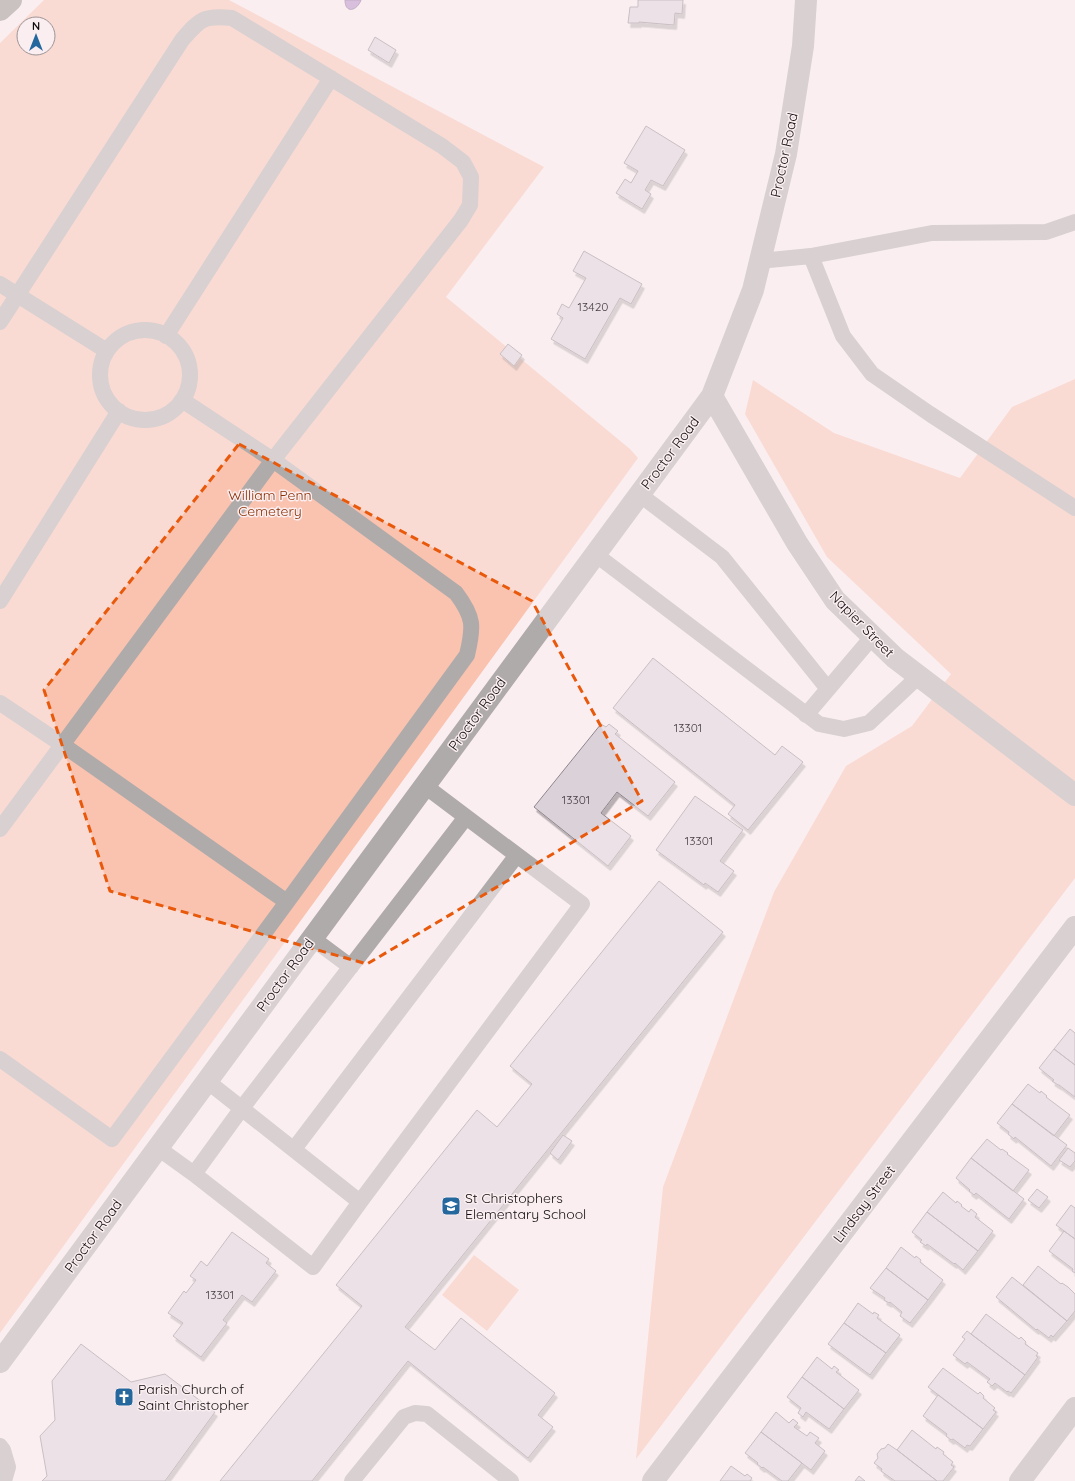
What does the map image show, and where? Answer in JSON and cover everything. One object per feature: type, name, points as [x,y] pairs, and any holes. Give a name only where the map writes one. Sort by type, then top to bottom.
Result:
[{"type":"street","points":[[0,10],[11,0]]},
{"type":"street","name":"Proctor Road","points":[[0,1362],[712,396],[753,290],[788,144],[803,46],[806,0]]},
{"type":"street","name":"Napier Street","points":[[712,396],[797,543],[835,600],[895,658],[1075,795]]},
{"type":"street","name":"Lindsay Street","points":[[653,1481],[1075,927]]},
{"type":"street","points":[[1020,1481],[1075,1408]]},
{"type":"lane","points":[[0,322],[182,40],[195,25],[204,18],[218,16],[232,18],[442,146],[463,162],[471,177],[470,205],[462,220],[273,460],[0,829]]},
{"type":"lane","points":[[166,336],[331,78]]},
{"type":"lane","points":[[760,261],[811,256],[932,233],[1046,232],[1075,222]]},
{"type":"lane","points":[[811,256],[843,336],[872,374],[930,414],[1075,508]]},
{"type":"lane","points":[[0,284],[107,351]]},
{"type":"lane","points":[[144,330],[159,332],[166,336],[172,339],[182,350],[188,362],[190,377],[187,392],[180,404],[168,414],[154,419],[140,419],[125,415],[113,407],[104,394],[100,380],[101,365],[107,351],[117,340],[130,332],[144,330]]},
{"type":"lane","points":[[0,1059],[112,1139],[467,655],[471,640],[472,628],[470,616],[466,607],[456,593],[273,460],[182,400]]},
{"type":"lane","points":[[0,601],[119,411]]},
{"type":"lane","points":[[639,494],[722,557],[828,689]]},
{"type":"lane","points":[[595,554],[819,724],[844,729],[869,723],[919,676]]},
{"type":"lane","points":[[806,715],[872,636]]},
{"type":"lane","points":[[0,703],[63,744],[287,902]]},
{"type":"lane","points":[[158,1148],[194,1174],[313,1267],[582,904],[425,786]]},
{"type":"lane","points":[[194,1174],[242,1108],[466,817]]},
{"type":"lane","points":[[294,1149],[517,855]]},
{"type":"lane","points":[[312,938],[351,967]]},
{"type":"lane","points":[[207,1080],[360,1202]]},
{"type":"lane","points":[[352,1481],[404,1417],[415,1413],[428,1414],[511,1481]]},
{"type":"lane","points":[[0,1446],[3,1450],[8,1468],[4,1481]]},
{"type":"highlighted area","points":[[239,444],[532,601],[642,801],[367,964],[110,891],[44,690]]},
{"type":"green space","name":"William Penn Cemetery","points":[[44,0],[229,0],[544,167],[446,297],[630,449],[638,458],[0,1333],[0,43],[16,27],[16,56],[56,56],[56,16],[28,16]]},
{"type":"green space","points":[[1075,379],[1075,878],[636,1459],[663,1187],[774,892],[846,766],[912,726],[951,674],[827,557],[745,414],[753,380],[834,433],[960,478],[1012,407]]},
{"type":"green space","points":[[474,1255],[519,1290],[487,1331],[442,1295]]},
{"type":"shaded area","points":[[345,0],[361,0],[357,7],[354,9],[349,9]]},
{"type":"building","points":[[638,0],[683,0],[682,14],[675,13],[674,25],[639,22],[628,23],[630,7],[638,7]]},
{"type":"building","points":[[375,37],[396,50],[389,63],[368,50]]},
{"type":"building","points":[[646,126],[685,150],[663,186],[651,180],[645,190],[651,194],[642,209],[616,193],[625,179],[631,183],[638,171],[624,163]]},
{"type":"building","points":[[584,251],[642,284],[631,304],[620,298],[585,359],[551,339],[563,318],[557,314],[562,304],[569,308],[586,278],[573,271]]},
{"type":"building","points":[[508,344],[522,355],[514,366],[500,354]]},
{"type":"building","points":[[653,658],[775,755],[782,746],[803,762],[748,830],[728,814],[735,805],[613,708]]},
{"type":"building","points":[[601,724],[606,727],[609,724],[618,731],[615,734],[675,782],[648,816],[617,792],[601,813],[631,836],[608,866],[534,807]]},
{"type":"building","points":[[695,796],[743,830],[720,861],[734,871],[718,892],[705,883],[704,885],[656,850]]},
{"type":"building","name":"St Christophers Elementary School","points":[[659,881],[723,932],[405,1327],[435,1350],[461,1318],[555,1393],[538,1415],[553,1427],[528,1458],[408,1361],[312,1481],[220,1481],[362,1306],[336,1285],[477,1110],[497,1127],[532,1084],[510,1066]]},
{"type":"building","points":[[1070,1029],[1075,1033],[1075,1065],[1054,1049]]},
{"type":"building","points":[[1054,1049],[1075,1065],[1075,1097],[1052,1081],[1054,1080],[1039,1068]]},
{"type":"building","points":[[1028,1084],[1040,1093],[1041,1091],[1047,1096],[1046,1097],[1070,1115],[1054,1136],[1012,1104]]},
{"type":"building","points":[[1012,1104],[1067,1145],[1051,1166],[1015,1137],[1014,1139],[1008,1134],[1009,1132],[997,1123]]},
{"type":"building","points":[[563,1135],[572,1141],[558,1160],[550,1153]]},
{"type":"building","points":[[987,1139],[1001,1150],[1002,1149],[1008,1153],[1007,1154],[1029,1170],[1013,1191],[971,1158]]},
{"type":"building","points":[[1068,1148],[1075,1153],[1075,1161],[1070,1167],[1059,1160]]},
{"type":"building","points":[[971,1158],[1024,1199],[1009,1219],[976,1193],[974,1195],[956,1178]]},
{"type":"building","points":[[1037,1189],[1048,1197],[1039,1208],[1028,1200]]},
{"type":"building","points":[[943,1192],[956,1203],[957,1201],[969,1212],[971,1209],[977,1214],[975,1217],[993,1231],[978,1251],[927,1212]]},
{"type":"building","points":[[1071,1205],[1075,1208],[1075,1239],[1056,1225]]},
{"type":"building","points":[[927,1212],[978,1251],[963,1270],[927,1244],[926,1246],[920,1242],[922,1240],[912,1232]]},
{"type":"building","points":[[1064,1231],[1075,1239],[1075,1273],[1072,1271],[1073,1269],[1049,1251]]},
{"type":"building","points":[[232,1232],[269,1259],[266,1263],[276,1271],[252,1302],[242,1295],[223,1320],[227,1323],[201,1357],[173,1336],[183,1323],[168,1313],[184,1291],[186,1293],[196,1280],[190,1276],[201,1261],[207,1266]]},
{"type":"building","points":[[901,1247],[915,1258],[916,1256],[921,1260],[920,1262],[943,1280],[928,1300],[886,1268]]},
{"type":"building","points":[[1038,1266],[1061,1284],[1062,1283],[1068,1287],[1075,1294],[1075,1311],[1067,1321],[1023,1285]]},
{"type":"building","points":[[886,1268],[928,1300],[910,1323],[900,1316],[902,1312],[870,1288]]},
{"type":"building","points":[[1012,1277],[1067,1321],[1053,1337],[1051,1335],[1049,1338],[1037,1329],[1036,1330],[996,1297]]},
{"type":"building","points":[[858,1303],[873,1314],[874,1312],[879,1315],[877,1318],[900,1335],[886,1353],[844,1323]]},
{"type":"building","points":[[986,1314],[1019,1339],[1021,1337],[1026,1342],[1025,1344],[1038,1353],[1036,1356],[1038,1357],[1025,1375],[971,1334]]},
{"type":"building","points":[[844,1323],[886,1353],[870,1375],[828,1344]]},
{"type":"building","points":[[967,1331],[1025,1375],[1011,1393],[1008,1391],[1007,1392],[995,1383],[992,1386],[987,1382],[990,1379],[967,1362],[965,1364],[953,1355],[965,1339],[962,1337]]},
{"type":"building","name":"Parish Church of Saint Christopher","points":[[81,1344],[131,1382],[165,1374],[215,1412],[165,1481],[42,1481],[47,1476],[40,1436],[55,1420],[52,1381]]},
{"type":"building","points":[[817,1357],[832,1369],[834,1366],[839,1370],[836,1372],[859,1390],[844,1409],[802,1377]]},
{"type":"building","points":[[943,1368],[978,1394],[980,1392],[984,1396],[983,1398],[995,1408],[993,1410],[996,1412],[983,1429],[928,1387]]},
{"type":"building","points":[[802,1377],[844,1409],[829,1429],[806,1412],[803,1417],[798,1413],[801,1408],[787,1397]]},
{"type":"building","points":[[938,1395],[983,1429],[970,1446],[967,1445],[965,1448],[953,1439],[951,1440],[946,1436],[947,1434],[923,1416]]},
{"type":"building","points":[[776,1412],[789,1423],[793,1419],[798,1423],[794,1427],[807,1436],[810,1432],[819,1438],[815,1443],[825,1451],[811,1470],[761,1432]]},
{"type":"building","points":[[912,1430],[936,1449],[937,1447],[944,1452],[943,1454],[953,1462],[951,1465],[954,1467],[943,1481],[937,1481],[897,1450]]},
{"type":"building","points":[[761,1432],[802,1463],[788,1481],[782,1481],[763,1467],[762,1468],[745,1453]]},
{"type":"building","points":[[888,1444],[937,1481],[895,1481],[881,1471],[882,1469],[874,1463],[878,1458],[877,1454]]},
{"type":"building","points":[[731,1466],[745,1476],[747,1474],[752,1478],[750,1481],[720,1481]]},
{"type":"building","points":[[859,1476],[865,1481],[855,1481]]},
{"type":"place","name":"St Christophers Elementary School","points":[[451,1206]]},
{"type":"place","name":"Parish Church of Saint Christopher","points":[[124,1397]]}]
